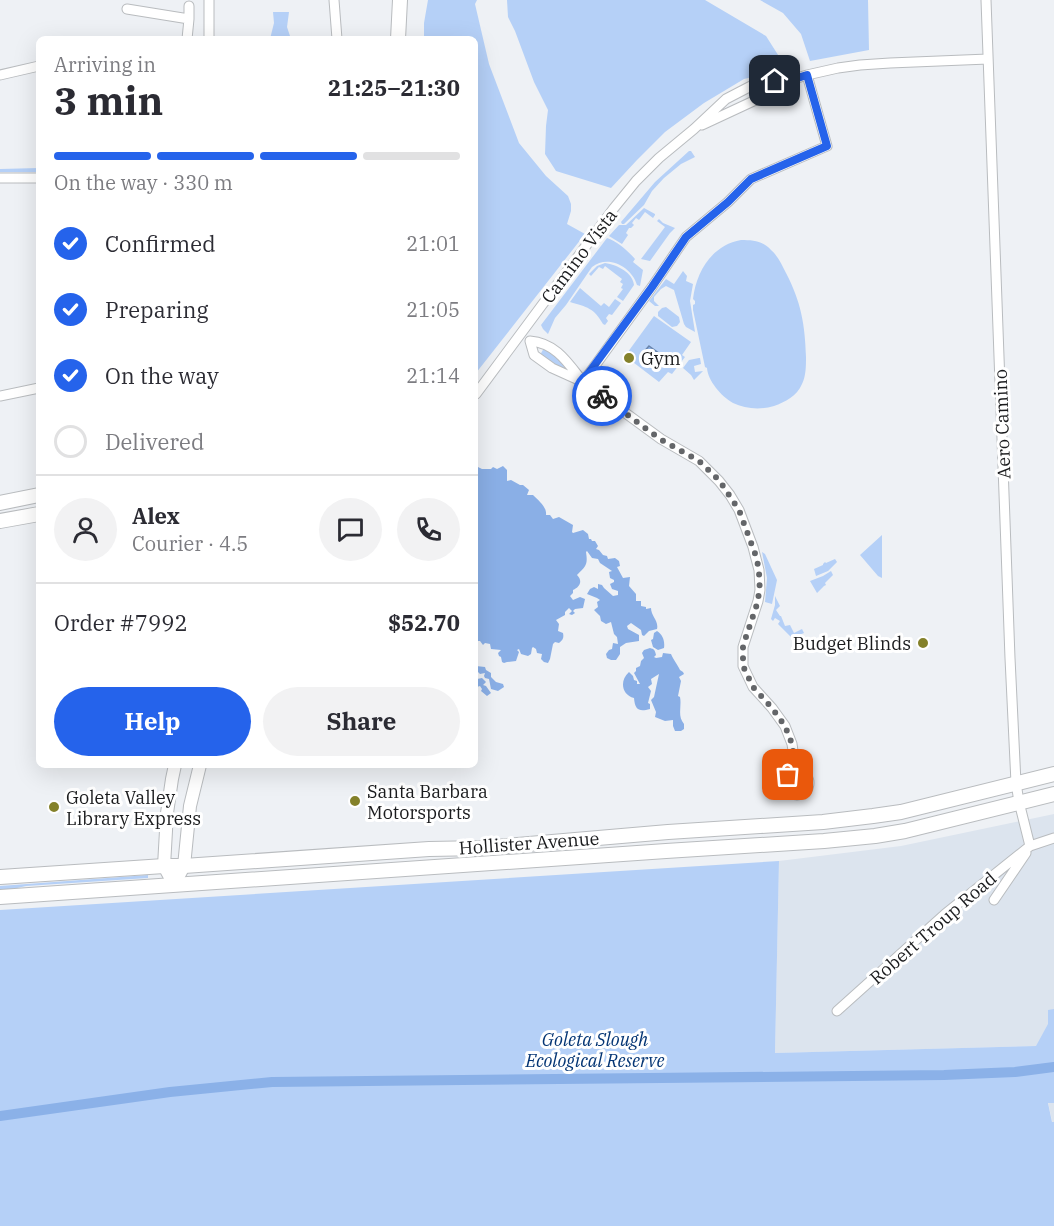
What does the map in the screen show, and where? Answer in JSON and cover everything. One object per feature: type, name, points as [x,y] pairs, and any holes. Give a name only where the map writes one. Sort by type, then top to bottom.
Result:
[{"type":"main road","points":[[398,36],[400,0]]},
{"type":"main road","points":[[0,503],[36,496]]},
{"type":"main road","points":[[0,521],[36,515]]},
{"type":"main road","name":"Hollister Avenue","points":[[0,877],[429,849],[483,848],[668,832],[822,822],[900,812],[1054,774]]},
{"type":"main road","name":"Hollister Avenue","points":[[0,897],[824,841],[905,831],[1054,794]]},
{"type":"street","points":[[209,0],[210,36]]},
{"type":"street","points":[[334,0],[337,36]]},
{"type":"street","name":"Aero Camino","points":[[986,0],[1016,783],[1030,846]]},
{"type":"street","points":[[187,36],[189,6]]},
{"type":"street","points":[[127,9],[189,19]]},
{"type":"street","name":"Camino Vista","points":[[478,391],[636,181],[731,95],[761,83],[791,80],[838,68],[884,63],[988,59]]},
{"type":"street","points":[[0,75],[36,67]]},
{"type":"street","points":[[582,382],[686,237],[728,202],[751,179],[827,146],[807,75]]},
{"type":"street","name":"Camino Vista","points":[[694,129],[775,91],[791,80]]},
{"type":"street","points":[[0,178],[36,178]]},
{"type":"street","points":[[521,334],[530,341],[542,342],[561,355],[582,382]]},
{"type":"street","points":[[530,341],[534,355],[552,368],[582,382],[660,439],[699,461],[719,480],[739,510],[757,559],[760,581],[758,601],[743,646],[743,666],[753,687],[785,726],[792,744],[796,771]]},
{"type":"street","points":[[0,396],[36,389]]},
{"type":"street","points":[[174,885],[164,866],[167,813],[175,768]]},
{"type":"street","points":[[174,885],[184,866],[190,806],[199,768]]},
{"type":"street","points":[[994,900],[1030,846],[1054,838]]},
{"type":"street","name":"Robert Troup Road","points":[[837,1011],[945,914],[1030,846]]},
{"type":"shaded area","points":[[649,346],[667,359],[660,368],[642,354]]},
{"type":"shaded area","points":[[503,466],[507,470],[507,481],[511,480],[529,490],[527,495],[533,495],[540,502],[546,515],[550,515],[553,519],[559,517],[573,525],[573,533],[583,530],[588,534],[589,539],[595,541],[598,546],[596,549],[608,559],[615,558],[619,561],[620,566],[617,567],[623,578],[630,577],[629,586],[636,594],[636,601],[641,601],[641,606],[646,609],[651,608],[657,623],[657,629],[649,631],[644,636],[641,630],[631,623],[627,626],[628,629],[639,635],[639,641],[626,643],[620,647],[620,654],[616,660],[607,658],[606,654],[612,649],[613,643],[618,644],[617,637],[611,622],[606,624],[601,621],[600,616],[594,610],[598,607],[597,602],[600,600],[587,594],[594,587],[598,589],[598,584],[613,596],[618,595],[618,591],[612,589],[610,584],[614,582],[610,578],[609,572],[612,571],[598,559],[592,558],[587,551],[586,565],[577,575],[580,584],[570,596],[573,600],[580,597],[585,599],[583,608],[575,609],[572,615],[569,614],[572,611],[569,608],[565,615],[556,620],[559,624],[558,631],[563,633],[563,638],[559,643],[553,644],[548,663],[541,659],[542,654],[537,653],[533,647],[528,656],[521,654],[519,649],[516,661],[504,663],[498,653],[501,650],[491,649],[490,644],[483,645],[478,641],[478,467],[497,469]]},
{"type":"shaded area","points":[[657,631],[664,643],[664,648],[658,650],[653,647],[651,640]]},
{"type":"shaded area","points":[[650,648],[655,651],[654,657],[656,658],[662,657],[663,653],[671,654],[684,674],[679,677],[681,681],[678,696],[684,724],[684,729],[681,731],[675,731],[673,720],[665,721],[655,717],[656,712],[651,700],[654,697],[659,674],[651,679],[652,684],[648,687],[651,691],[648,703],[650,709],[638,709],[634,698],[627,694],[623,687],[624,679],[629,672],[637,684],[640,684],[634,673],[644,658],[642,653]]},
{"type":"shaded area","points":[[478,666],[485,667],[491,673],[491,677],[504,687],[498,691],[491,689],[489,679],[484,676],[485,673],[480,674]]},
{"type":"shaded area","points":[[482,678],[486,682],[483,685],[491,693],[487,696],[481,691],[480,686],[478,687],[478,679]]},
{"type":"shaded area","points":[[1054,814],[1054,1130],[1036,1046],[775,1053],[779,861],[901,846]]},
{"type":"green space","points":[[428,0],[477,0],[475,4],[489,64],[519,143],[546,176],[568,196],[571,211],[567,224],[585,234],[478,370],[478,36],[424,36]]},
{"type":"green space","points":[[507,0],[705,0],[766,36],[787,69],[744,79],[704,103],[665,132],[611,188],[556,171],[545,154],[548,110],[508,17]]},
{"type":"green space","points":[[760,0],[868,0],[869,50],[810,61],[801,34],[783,13]]},
{"type":"green space","points":[[273,12],[289,12],[287,27],[290,36],[271,36],[274,23]]},
{"type":"green space","points":[[689,151],[695,157],[681,164],[664,178],[652,191],[644,205],[622,224],[621,222],[655,182]]},
{"type":"green space","points":[[36,168],[36,172],[0,172],[0,169]]},
{"type":"green space","points":[[644,208],[655,215],[653,218],[645,212],[639,220],[636,218],[622,244],[609,236],[619,225],[626,225]]},
{"type":"green space","points":[[659,219],[675,228],[650,261],[641,259],[665,227],[657,221]]},
{"type":"green space","points":[[607,238],[626,250],[635,259],[633,262],[643,270],[640,286],[619,264],[598,263],[592,267],[555,318],[548,334],[541,325]]},
{"type":"green space","points":[[741,240],[761,243],[776,255],[799,304],[803,324],[806,364],[802,384],[794,395],[774,406],[764,408],[748,408],[733,403],[716,388],[705,367],[693,310],[695,289],[707,261],[722,248]]},
{"type":"green space","points":[[605,263],[624,270],[633,281],[634,285],[623,301],[617,297],[623,289],[621,288],[623,284],[620,282],[622,279],[605,266],[603,269],[599,267],[591,276],[589,274],[597,266]]},
{"type":"green space","points":[[683,271],[687,276],[686,281],[693,284],[690,301],[695,332],[684,324],[674,290],[666,286],[661,289],[654,297],[654,301],[659,306],[649,301],[666,279],[674,284]]},
{"type":"green space","points":[[580,288],[601,306],[604,303],[609,307],[615,299],[621,303],[612,315],[609,314],[606,318],[608,321],[605,325],[590,309],[570,302]]},
{"type":"green space","points":[[666,307],[679,317],[680,322],[677,326],[672,327],[658,316],[658,312]]},
{"type":"green space","points":[[654,316],[691,342],[682,355],[685,357],[672,374],[668,372],[659,382],[625,356]]},
{"type":"green space","points":[[544,348],[558,357],[567,369],[552,364],[540,355]]},
{"type":"green space","points":[[700,358],[701,364],[694,366],[695,372],[703,371],[694,380],[683,368],[689,360]]},
{"type":"green space","points":[[882,535],[882,578],[860,555]]},
{"type":"green space","points":[[762,552],[777,580],[772,604],[765,602],[767,578]]},
{"type":"green space","points":[[835,559],[837,562],[828,571],[816,576],[814,569]]},
{"type":"green space","points":[[831,571],[833,575],[817,593],[810,581]]},
{"type":"green space","points":[[775,596],[780,606],[776,610],[785,626],[790,625],[794,633],[802,629],[804,633],[792,638],[778,624],[780,621],[775,618],[773,621],[771,619]]},
{"type":"green space","name":"Goleta Slough Ecological Reserve","points":[[779,861],[775,1053],[1036,1046],[1048,1024],[1048,1010],[1054,1009],[1054,1103],[1048,1103],[1052,1122],[1054,1122],[1054,1226],[0,1226],[0,910]]},
{"type":"green space","points":[[148,875],[148,878],[26,886],[0,892],[0,886]]},
{"type":"waterway","points":[[0,1116],[170,1092],[272,1082],[944,1075],[1015,1072],[1054,1067]]},
{"type":"way so far","points":[[602,396],[660,439],[699,461],[719,480],[739,510],[757,559],[760,581],[758,601],[743,646],[743,666],[753,687],[779,717],[789,735],[796,771],[788,775]]},
{"type":"place","name":"Gym","points":[[629,358]]},
{"type":"place","name":"Budget Blinds","points":[[923,643]]},
{"type":"place","name":"Santa Barbara Motorsports","points":[[355,801]]},
{"type":"place","name":"Goleta Valley Library Express","points":[[54,807]]},
{"type":"route","points":[[602,396],[582,382],[686,237],[728,202],[751,179],[827,146],[807,75],[791,80],[775,81]]}]
